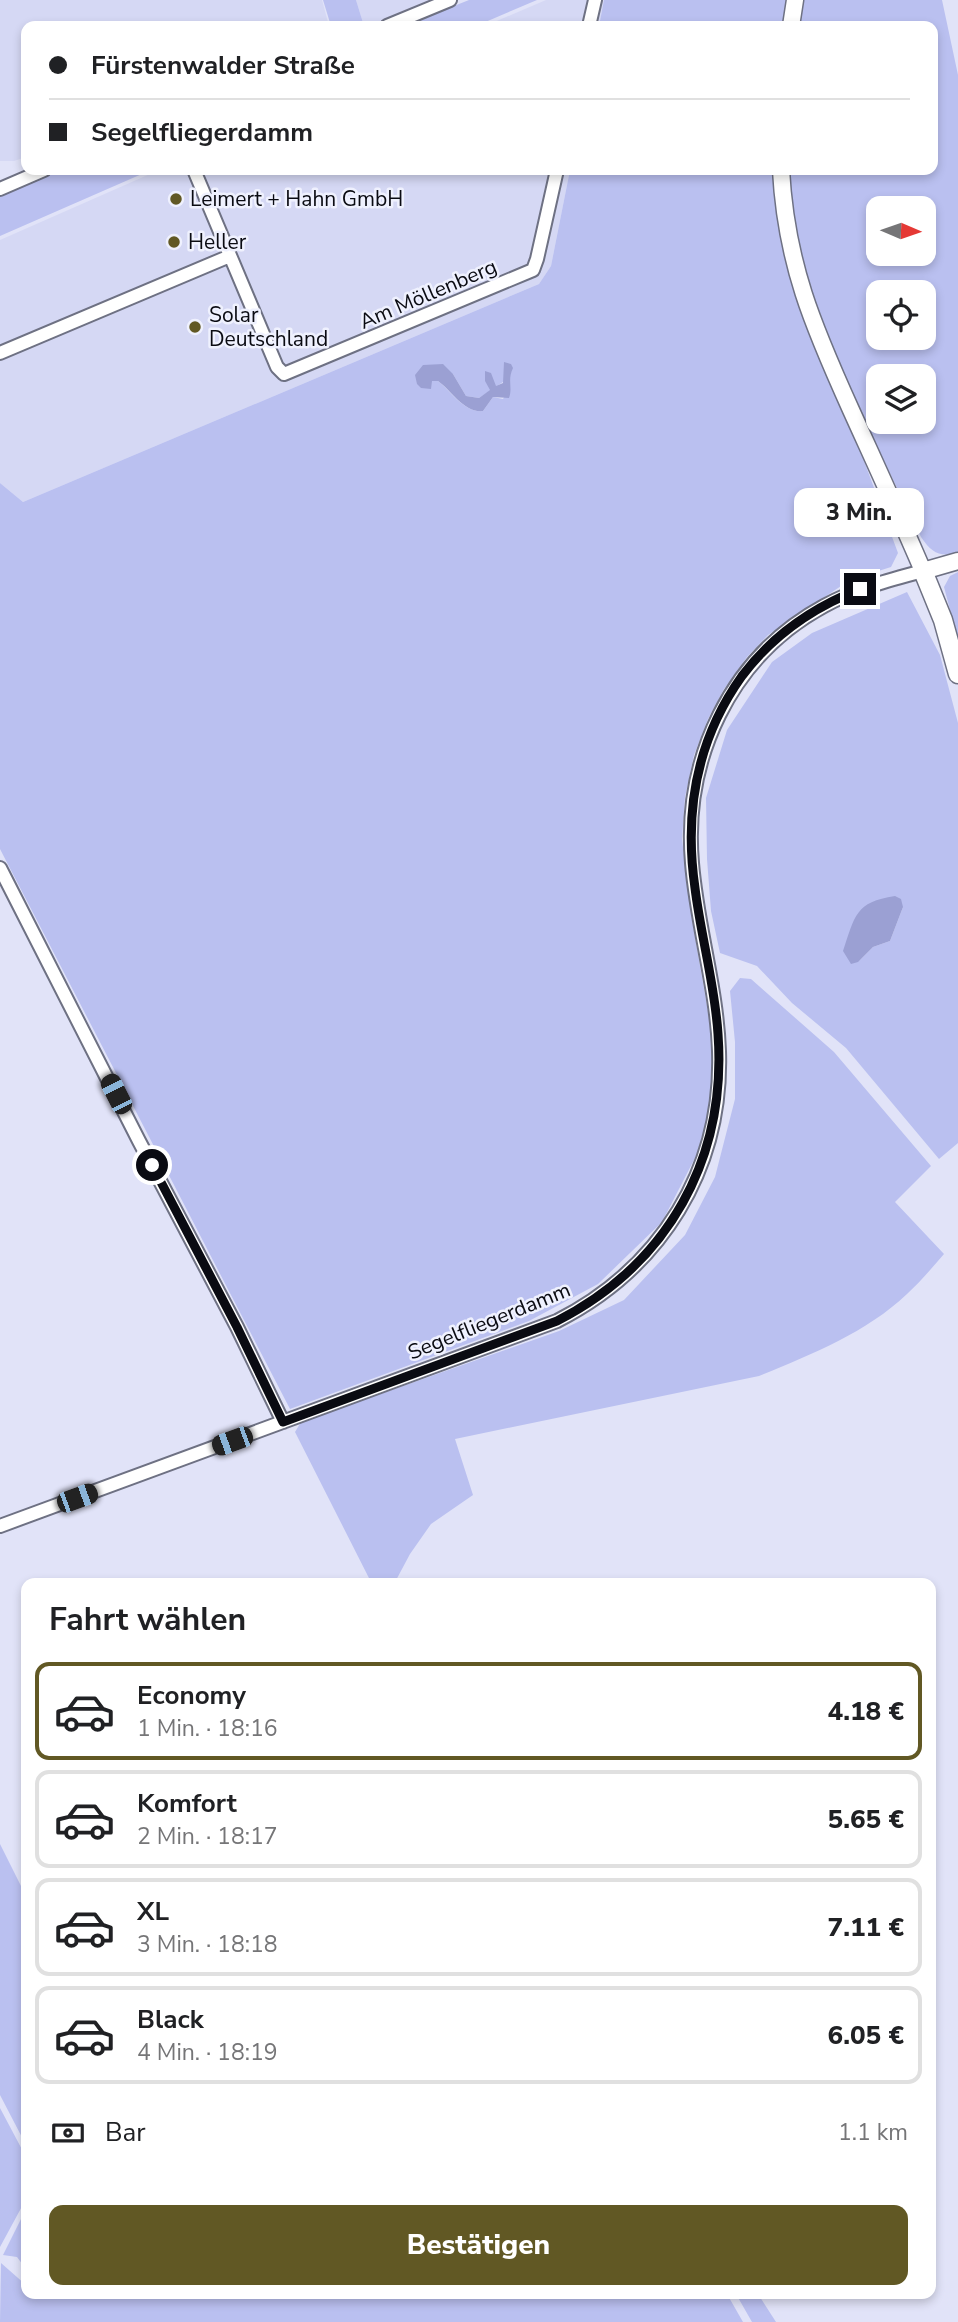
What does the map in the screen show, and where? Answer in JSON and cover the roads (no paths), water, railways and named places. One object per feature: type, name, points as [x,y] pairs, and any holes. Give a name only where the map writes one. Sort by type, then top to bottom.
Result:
[{"type":"highway","points":[[923,571],[943,621],[958,674]]},
{"type":"main road","points":[[792,21],[795,0]]},
{"type":"main road","points":[[780,175],[792,254],[812,322],[923,571]]},
{"type":"main road","name":"Segelfliegerdamm","points":[[923,571],[958,561]]},
{"type":"street","points":[[399,21],[450,0]]},
{"type":"street","points":[[590,21],[595,0]]},
{"type":"street","points":[[0,189],[32,175]]},
{"type":"street","name":"Am Möllenberg","points":[[196,175],[278,367],[284,374],[533,270],[557,175]]},
{"type":"street","points":[[0,353],[230,256]]},
{"type":"street","name":"Segelfliegerdamm","points":[[0,1526],[557,1321],[613,1286],[654,1246],[678,1211],[699,1169],[717,1101],[718,1033],[695,888],[691,834],[695,786],[713,726],[746,671],[772,643],[803,618],[851,593],[923,571]]},
{"type":"street","points":[[0,868],[237,1327],[283,1422]]},
{"type":"place","name":"Leimert + Hahn GmbH","points":[[176,199]]},
{"type":"place","name":"Heller","points":[[174,242]]},
{"type":"place","name":"Solar Deutschland","points":[[195,327]]}]
